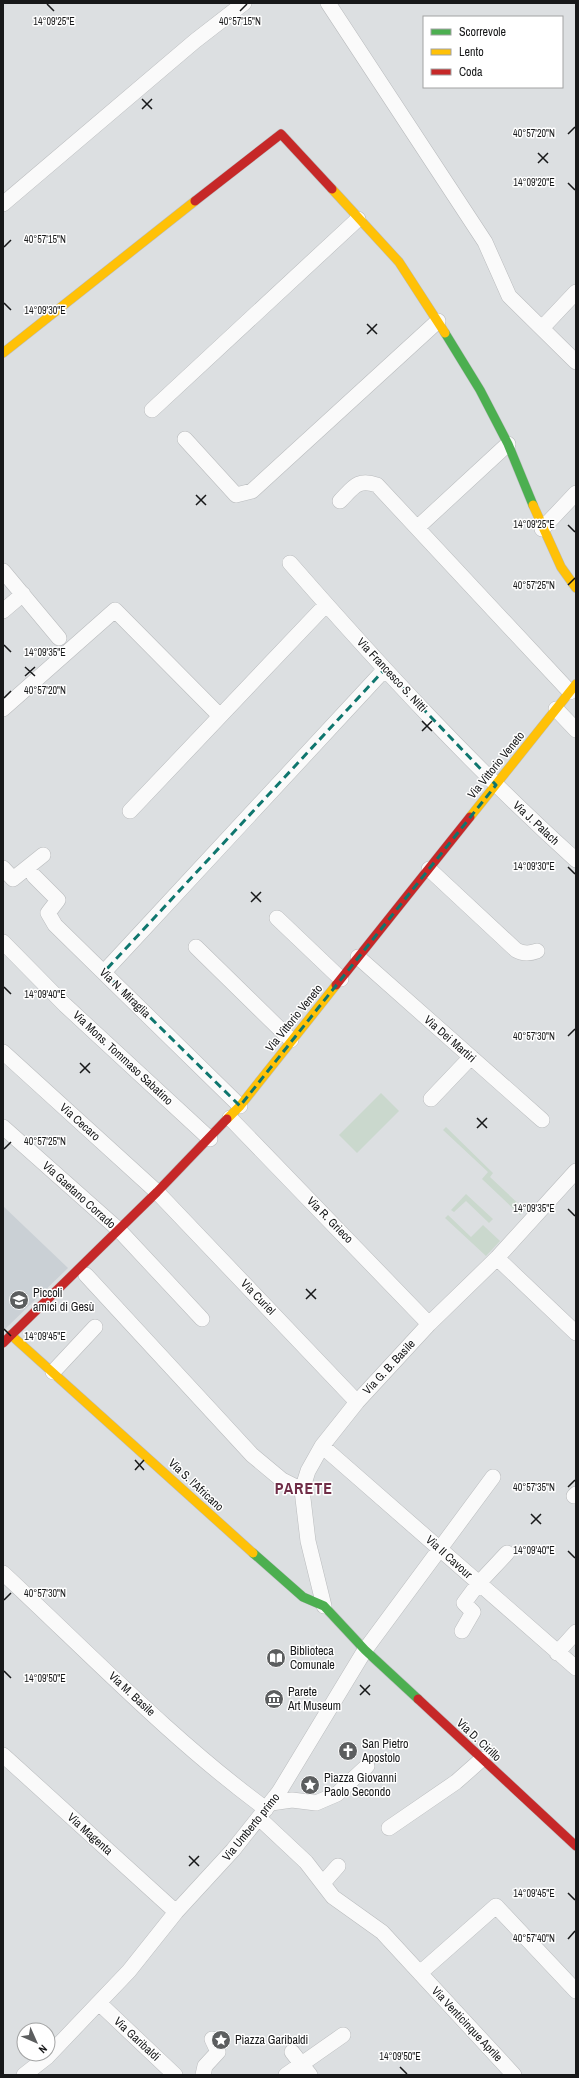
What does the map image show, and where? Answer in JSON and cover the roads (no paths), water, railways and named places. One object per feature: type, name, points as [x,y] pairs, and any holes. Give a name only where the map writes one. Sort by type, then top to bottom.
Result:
[{"type":"street","points":[[3,204],[195,41],[244,3]]},
{"type":"street","points":[[328,3],[485,242],[509,296],[576,362]]},
{"type":"street","points":[[3,354],[281,134],[399,262],[438,321],[480,390],[508,444],[542,529],[561,568],[576,588]]},
{"type":"street","points":[[152,410],[358,219]]},
{"type":"street","points":[[542,328],[576,292]]},
{"type":"street","points":[[185,440],[236,495],[252,491],[438,321]]},
{"type":"street","points":[[418,527],[508,444]]},
{"type":"street","points":[[340,501],[357,484],[366,481],[377,485],[573,688]]},
{"type":"street","points":[[542,529],[576,493]]},
{"type":"street","name":"Via Francesco S. Nitti","points":[[290,563],[385,669],[496,785]]},
{"type":"street","points":[[3,571],[59,638]]},
{"type":"street","points":[[3,612],[23,594]]},
{"type":"street","points":[[3,709],[115,610],[220,716]]},
{"type":"street","points":[[130,811],[320,611]]},
{"type":"street","points":[[104,972],[385,669]]},
{"type":"street","name":"Via Vittorio Veneto","points":[[3,1343],[82,1271],[119,1230],[230,1118],[573,688]]},
{"type":"street","points":[[556,709],[576,730]]},
{"type":"street","name":"Via J. Palach","points":[[496,785],[576,860]]},
{"type":"street","points":[[3,868],[13,879],[43,855]]},
{"type":"street","points":[[429,869],[516,950],[529,954],[537,951]]},
{"type":"street","name":"Via N. Miraglia","points":[[34,876],[58,900],[48,913],[54,925],[240,1106]]},
{"type":"street","points":[[277,918],[341,979]]},
{"type":"street","name":"Via Mons. Tommaso Sabatino","points":[[3,942],[65,1004],[210,1139]]},
{"type":"street","points":[[196,947],[291,1040]]},
{"type":"street","name":"Via Dei Martiri","points":[[358,957],[542,1120]]},
{"type":"street","name":"Via Cecaro","points":[[3,1052],[157,1192]]},
{"type":"street","points":[[431,1099],[471,1057]]},
{"type":"street","name":"Via R. Grieco","points":[[230,1118],[429,1324]]},
{"type":"street","name":"Via Gaetano Corrado","points":[[3,1127],[119,1230],[202,1319]]},
{"type":"street","name":"Via G. B. Basile","points":[[324,1606],[308,1541],[302,1490],[308,1471],[322,1446],[357,1402],[429,1324],[497,1258],[576,1171]]},
{"type":"street","name":"Via Curiel","points":[[157,1192],[357,1402]]},
{"type":"street","points":[[497,1258],[576,1333]]},
{"type":"street","points":[[82,1271],[252,1455],[282,1480],[302,1490]]},
{"type":"street","points":[[52,1372],[95,1327]]},
{"type":"street","name":"Via S. l'Africano","points":[[11,1335],[304,1596],[324,1606],[365,1650]]},
{"type":"street","name":"Via II Cavour","points":[[322,1446],[478,1584],[576,1668]]},
{"type":"street","name":"Via Umberto primo","points":[[24,2075],[47,2057],[129,1971],[176,1912],[223,1863],[265,1810],[279,1792],[365,1650],[493,1477]]},
{"type":"street","points":[[462,1631],[474,1612],[464,1603],[478,1584],[507,1554]]},
{"type":"street","name":"Via M. Basile","points":[[3,1573],[182,1740],[265,1810]]},
{"type":"street","points":[[557,1653],[576,1632]]},
{"type":"street","name":"Via D. Cirillo","points":[[365,1650],[576,1846]]},
{"type":"street","name":"Via Magenta","points":[[3,1756],[176,1912]]},
{"type":"street","points":[[389,1828],[456,1782],[482,1759]]},
{"type":"street","name":"Via Umberto primo","points":[[265,1810],[292,1800],[316,1803],[337,1794],[367,1766]]},
{"type":"street","name":"Via Venticinque Aprile","points":[[265,1810],[338,1902],[382,1932],[514,2075]]},
{"type":"street","points":[[323,1883],[338,1866]]},
{"type":"street","points":[[420,1973],[496,1906],[576,1991]]},
{"type":"street","name":"Via Garibaldi","points":[[99,2003],[175,2075]]},
{"type":"street","points":[[286,2075],[343,2035]]},
{"type":"street","points":[[203,2075],[205,2066],[218,2052],[212,2039]]},
{"type":"place","name":"Piccoli amici di Gesù","points":[[19,1300]]},
{"type":"place","name":"Biblioteca Comunale","points":[[276,1658]]},
{"type":"place","name":"Parete Art Museum","points":[[274,1699]]},
{"type":"place","name":"San Pietro Apostolo","points":[[348,1751]]},
{"type":"place","name":"Piazza Giovanni Paolo Secondo","points":[[310,1785]]},
{"type":"place","name":"Piazza Garibaldi","points":[[221,2040]]},
{"type":"district","name":"PARETE","points":[[304,1488]]}]
